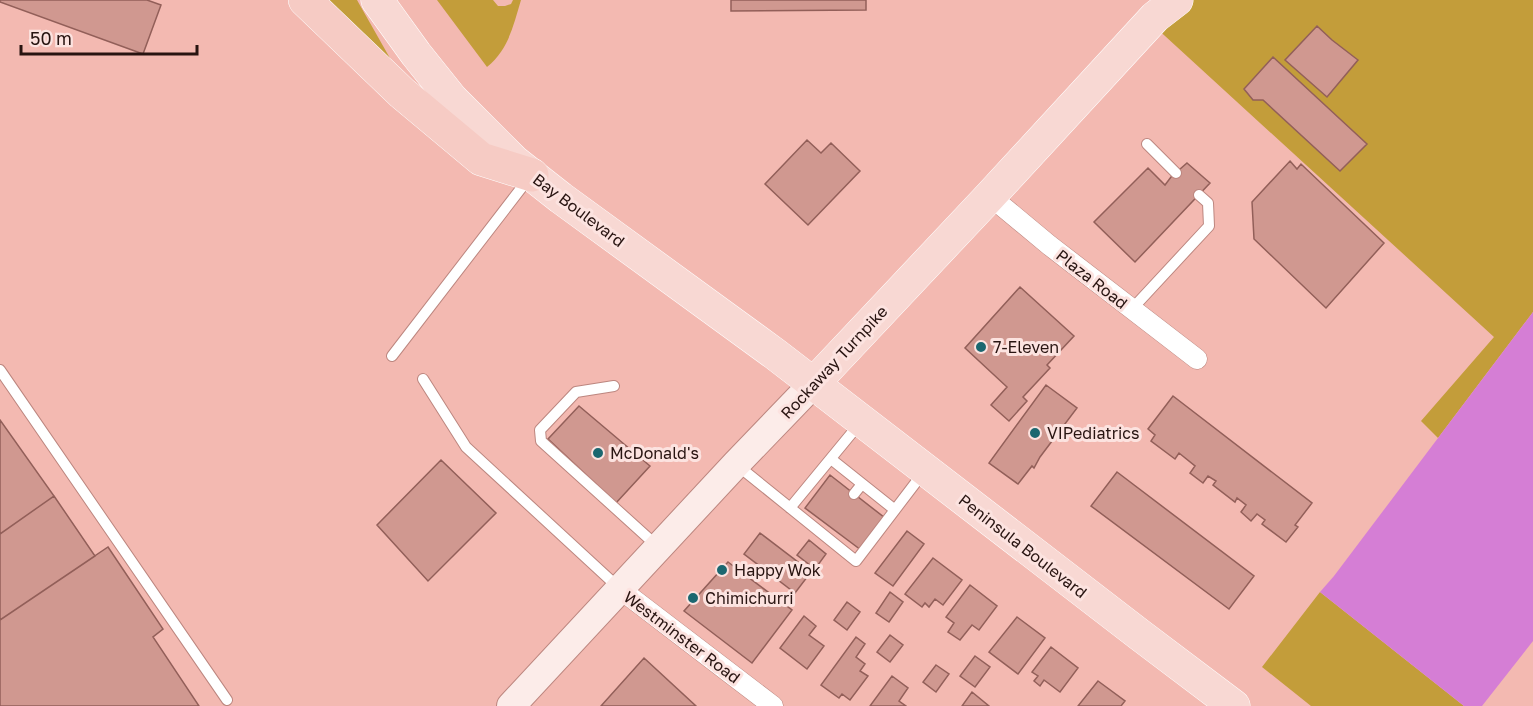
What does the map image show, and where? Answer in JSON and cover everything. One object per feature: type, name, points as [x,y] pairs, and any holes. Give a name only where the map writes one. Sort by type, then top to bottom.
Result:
[{"type":"highway","points":[[305,0],[402,93],[481,159],[532,175]]},
{"type":"main road","name":"Bay Boulevard","points":[[377,0],[452,99],[494,142],[532,175],[776,354],[813,384]]},
{"type":"main road","name":"Rockaway Turnpike","points":[[511,706],[1166,6]]},
{"type":"main road","name":"Peninsula Boulevard","points":[[813,384],[1234,706]]},
{"type":"street","name":"Plaza Road","points":[[990,196],[1049,245],[1197,359]]},
{"type":"street","name":"Westminster Road","points":[[620,589],[773,706]]},
{"type":"lane","points":[[1147,144],[1176,173]]},
{"type":"lane","points":[[392,356],[532,175]]},
{"type":"lane","points":[[1132,309],[1209,226],[1208,203],[1199,195]]},
{"type":"lane","points":[[0,370],[227,700]]},
{"type":"lane","points":[[423,380],[466,447],[620,589]]},
{"type":"lane","points":[[614,386],[576,392],[540,430],[541,441],[659,548]]},
{"type":"lane","points":[[790,508],[862,421]]},
{"type":"lane","points":[[831,459],[895,510]]},
{"type":"lane","points":[[736,464],[790,508],[826,530],[856,561],[925,470]]},
{"type":"lane","points":[[854,494],[862,484]]},
{"type":"shaded area","points":[[321,0],[357,0],[408,90]]},
{"type":"shaded area","points":[[437,0],[493,0],[498,6],[505,6],[511,4],[513,0],[521,0],[513,28],[505,45],[487,67]]},
{"type":"shaded area","points":[[1185,0],[1533,0],[1533,312],[1438,438],[1421,421],[1494,337],[1153,25]]},
{"type":"shaded area","points":[[1533,312],[1533,641],[1482,706],[1464,706],[1320,592]]},
{"type":"shaded area","points":[[1320,592],[1464,706],[1311,706],[1262,667]]},
{"type":"building","points":[[0,0],[147,0],[161,5],[143,54],[0,2]]},
{"type":"building","points":[[731,0],[866,0],[866,10],[731,11]]},
{"type":"building","points":[[1317,26],[1358,60],[1327,97],[1285,60]]},
{"type":"building","points":[[1273,57],[1367,144],[1340,171],[1263,100],[1253,100],[1244,89]]},
{"type":"building","points":[[807,140],[821,153],[831,143],[860,171],[808,225],[765,184]]},
{"type":"building","points":[[1290,161],[1297,169],[1301,164],[1384,243],[1326,308],[1254,239],[1252,202]]},
{"type":"building","points":[[1187,163],[1210,183],[1135,262],[1094,222],[1148,168],[1165,185]]},
{"type":"building","points":[[1020,287],[1074,336],[1047,365],[1050,368],[1023,397],[1027,401],[1009,421],[991,405],[1007,387],[965,348]]},
{"type":"building","name":"VIPediatrics","points":[[1046,385],[1077,408],[1034,468],[1032,466],[1018,484],[989,463]]},
{"type":"building","points":[[1173,396],[1312,503],[1295,525],[1298,527],[1286,542],[1262,524],[1265,520],[1257,514],[1251,521],[1241,512],[1246,505],[1237,498],[1235,502],[1213,485],[1216,481],[1208,476],[1203,483],[1190,473],[1195,466],[1179,453],[1175,459],[1151,441],[1155,435],[1148,429]]},
{"type":"building","name":"McDonald's","points":[[579,406],[650,466],[616,503],[548,439]]},
{"type":"building","points":[[0,420],[54,496],[0,534]]},
{"type":"building","points":[[441,460],[496,513],[428,581],[377,525]]},
{"type":"building","points":[[1117,472],[1254,576],[1229,609],[1091,506]]},
{"type":"building","points":[[830,475],[885,518],[861,550],[805,508]]},
{"type":"building","points":[[54,496],[95,556],[0,620],[0,534]]},
{"type":"building","points":[[907,531],[924,544],[893,586],[875,573]]},
{"type":"building","points":[[760,533],[811,572],[795,593],[744,554]]},
{"type":"building","points":[[809,540],[826,554],[815,569],[797,555]]},
{"type":"building","points":[[108,547],[163,629],[153,637],[199,706],[0,706],[0,620]]},
{"type":"building","points":[[933,558],[962,580],[943,605],[935,599],[929,607],[925,603],[922,607],[905,594]]},
{"type":"building","points":[[728,562],[792,610],[752,663],[684,611]]},
{"type":"building","points":[[970,585],[997,606],[979,630],[972,625],[960,640],[948,632],[954,623],[946,617]]},
{"type":"building","points":[[890,592],[903,602],[889,622],[876,613]]},
{"type":"building","points":[[847,602],[860,612],[847,630],[834,620]]},
{"type":"building","points":[[804,616],[816,626],[809,635],[824,646],[807,669],[780,648]]},
{"type":"building","points":[[1017,617],[1045,638],[1018,674],[989,652]]},
{"type":"building","points":[[890,635],[903,645],[890,662],[877,652]]},
{"type":"building","points":[[856,637],[865,644],[856,657],[865,664],[860,671],[868,676],[850,700],[842,694],[839,698],[821,685]]},
{"type":"building","points":[[1051,647],[1078,668],[1060,692],[1044,680],[1040,686],[1034,681],[1038,676],[1032,672]]},
{"type":"building","points":[[975,656],[990,667],[975,687],[960,676]]},
{"type":"building","points":[[644,658],[696,706],[601,706]]},
{"type":"building","points":[[936,665],[949,674],[936,692],[923,682]]},
{"type":"building","points":[[892,676],[908,688],[899,701],[906,706],[870,706]]},
{"type":"building","points":[[1098,681],[1125,701],[1121,706],[1078,706]]},
{"type":"building","points":[[972,692],[989,706],[962,706]]},
{"type":"place","name":"7-Eleven","points":[[981,347]]},
{"type":"place","name":"VIPediatrics","points":[[1035,433]]},
{"type":"place","name":"McDonald's","points":[[598,453]]},
{"type":"place","name":"Happy Wok","points":[[722,570]]},
{"type":"place","name":"Chimichurri","points":[[693,598]]}]
